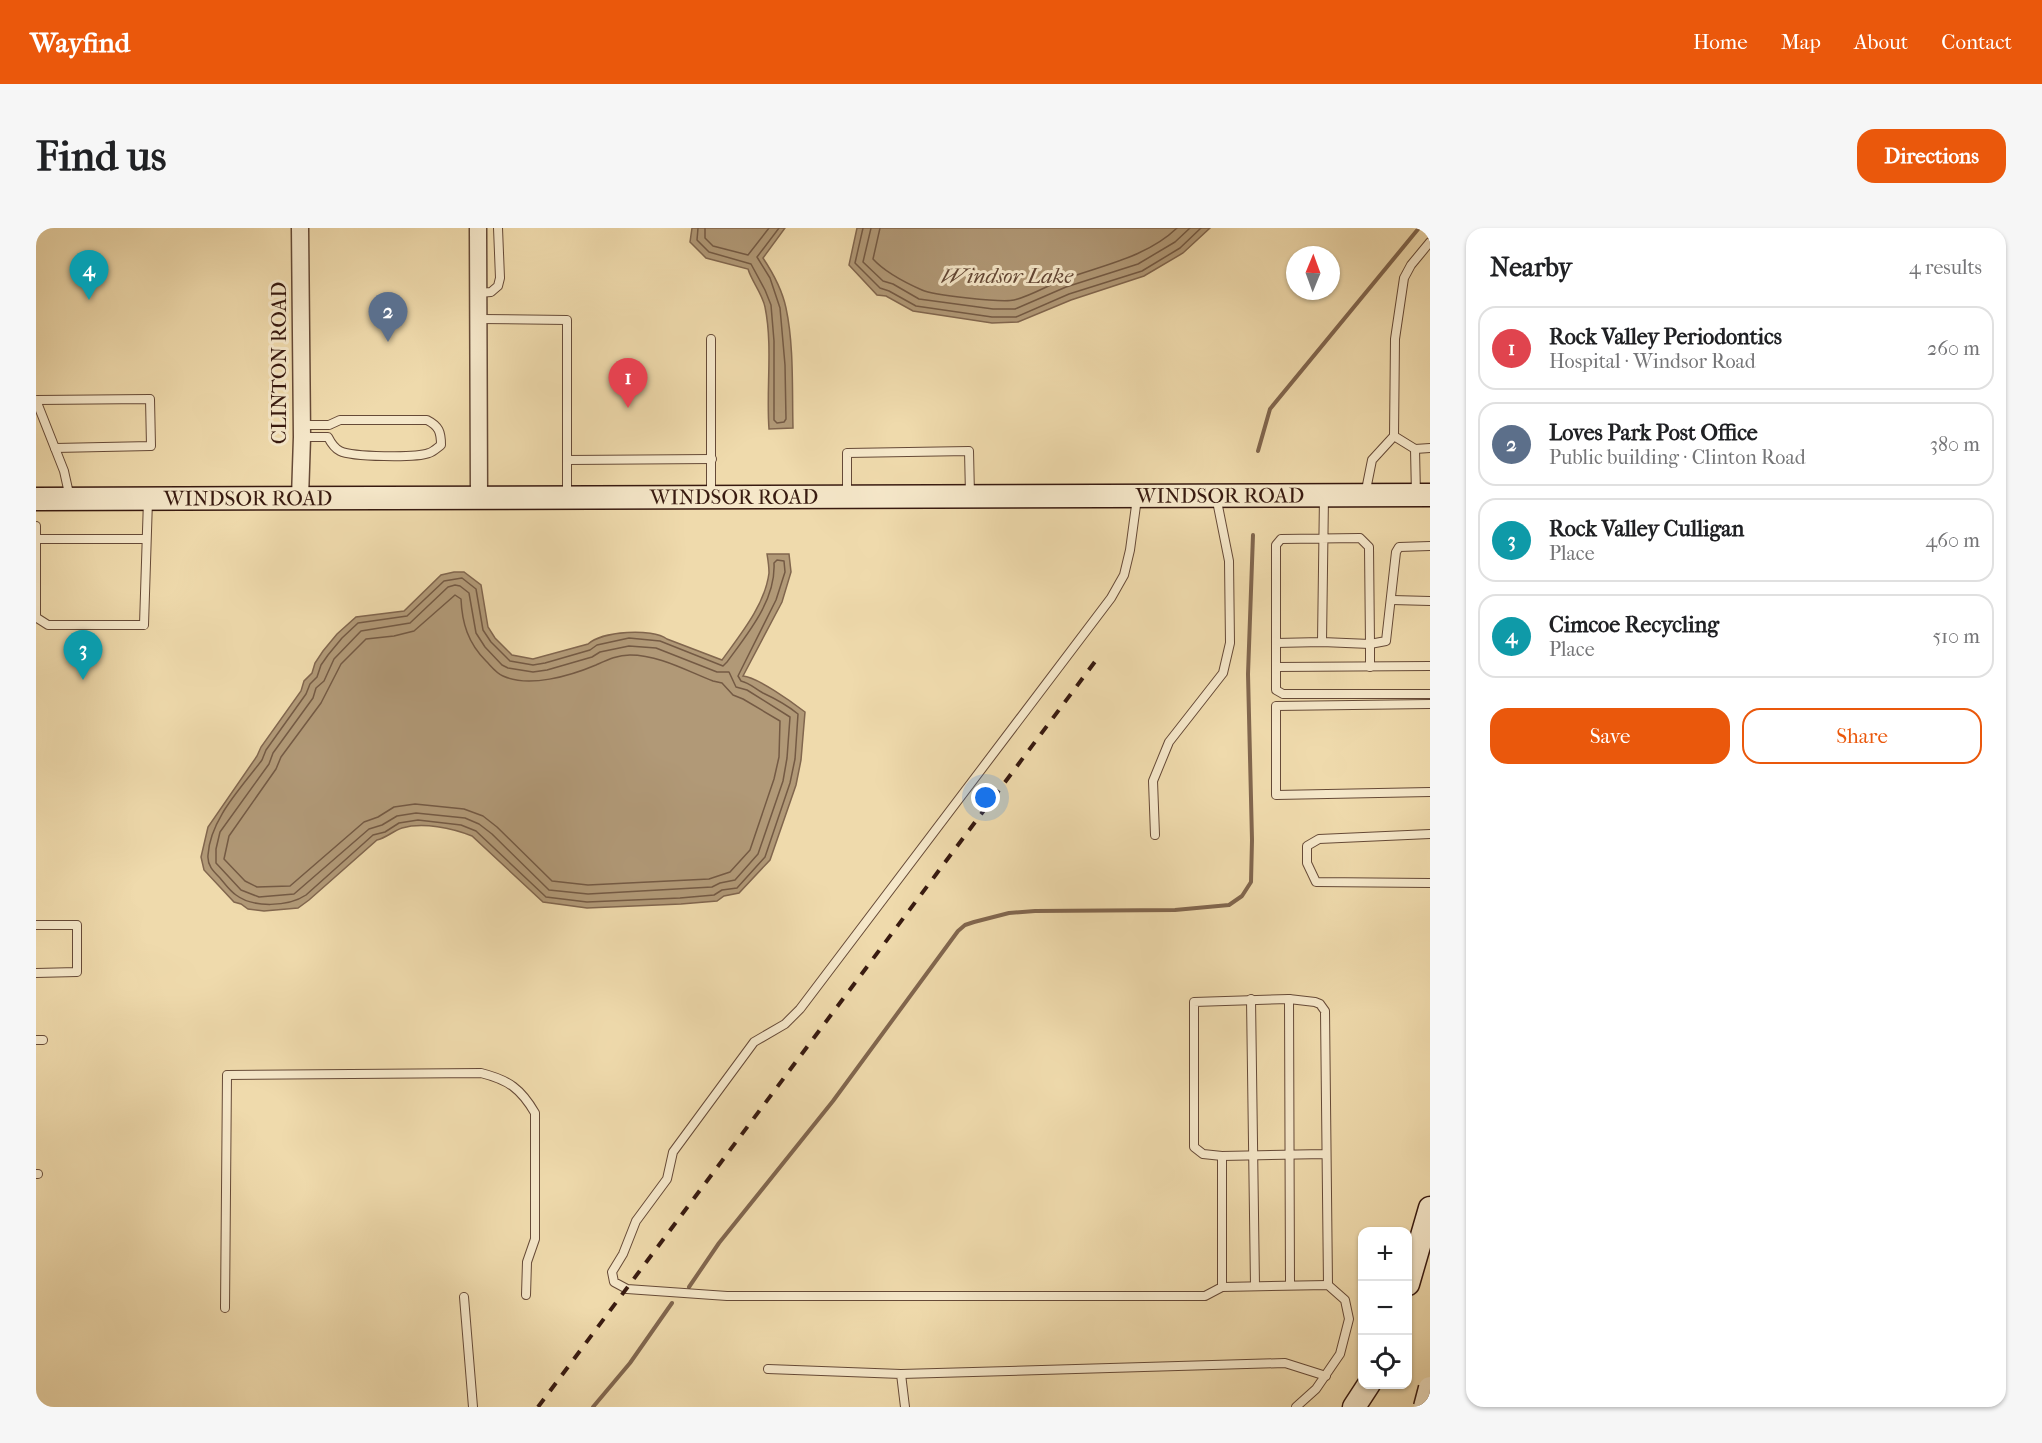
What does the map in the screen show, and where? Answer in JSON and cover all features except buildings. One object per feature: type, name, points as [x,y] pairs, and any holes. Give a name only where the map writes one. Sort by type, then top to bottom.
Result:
[{"type":"street","name":"CLINTON ROAD","points":[[300,228],[302,431],[300,498]]},
{"type":"street","points":[[478,228],[479,498]]},
{"type":"street","name":"WINDSOR ROAD","points":[[36,499],[1423,495]]},
{"type":"street","points":[[1408,1281],[1430,1208]]},
{"type":"street","points":[[1425,1407],[1430,1388]]},
{"type":"street","points":[[1354,1407],[1366,1389]]},
{"type":"street","points":[[1416,1407],[1430,1397]]},
{"type":"lane","points":[[479,293],[491,292],[498,286],[500,278],[498,228]]},
{"type":"lane","points":[[1365,495],[1372,460],[1394,436],[1395,339],[1404,278],[1411,265],[1430,242]]},
{"type":"lane","points":[[480,319],[567,320],[567,498]]},
{"type":"lane","points":[[711,339],[711,497]]},
{"type":"lane","points":[[55,448],[151,447],[150,399],[36,400],[64,471],[70,499]]},
{"type":"lane","points":[[340,420],[427,420],[436,425],[441,435],[441,445],[430,453],[413,455],[351,455],[340,451],[328,437],[302,431],[340,420]]},
{"type":"lane","points":[[1394,436],[1415,449],[1430,448]]},
{"type":"lane","points":[[1415,449],[1423,495]]},
{"type":"lane","points":[[847,497],[847,453],[958,452],[969,452],[970,496]]},
{"type":"lane","points":[[567,460],[712,459]]},
{"type":"lane","points":[[1137,496],[1130,550],[1124,575],[1111,598],[800,1009],[784,1024],[754,1042],[740,1060],[673,1152],[667,1179],[636,1221],[623,1254],[612,1272],[612,1277],[614,1282],[627,1288],[727,1296],[1205,1296],[1222,1287],[1328,1285],[1345,1300],[1350,1319],[1340,1354],[1316,1389],[1296,1407]]},
{"type":"lane","points":[[1155,835],[1153,781],[1169,742],[1223,673],[1230,643],[1229,561],[1216,496]]},
{"type":"lane","points":[[1322,642],[1324,496]]},
{"type":"lane","points":[[36,526],[37,618],[48,625],[144,625],[148,499]]},
{"type":"lane","points":[[1370,667],[1369,547],[1360,538],[1281,539],[1276,545],[1276,690],[1283,694],[1430,694]]},
{"type":"lane","points":[[36,539],[146,539]]},
{"type":"lane","points":[[1276,644],[1322,642],[1370,644],[1386,641],[1398,547],[1430,546]]},
{"type":"lane","points":[[1392,600],[1430,600]]},
{"type":"lane","points":[[1276,667],[1430,666]]},
{"type":"lane","points":[[1430,704],[1276,706],[1276,795],[1430,792]]},
{"type":"lane","points":[[1430,834],[1318,839],[1307,846],[1307,862],[1316,882],[1430,883]]},
{"type":"lane","points":[[36,925],[77,925],[77,972],[36,973]]},
{"type":"lane","points":[[1251,999],[1255,1286]]},
{"type":"lane","points":[[1289,999],[1290,1285]]},
{"type":"lane","points":[[1325,1154],[1222,1156],[1203,1154],[1193,1145],[1193,1004],[1196,1001],[1289,999],[1315,1002],[1320,1004],[1324,1011],[1328,1285]]},
{"type":"lane","points":[[225,1308],[227,1075],[472,1073],[501,1078],[516,1088],[527,1099],[535,1113],[535,1239],[527,1262],[526,1295]]},
{"type":"lane","points":[[1222,1156],[1222,1287]]},
{"type":"lane","points":[[464,1298],[473,1407]]},
{"type":"lane","points":[[768,1369],[901,1374],[1285,1363],[1326,1376]]},
{"type":"lane","points":[[901,1374],[905,1407]]},
{"type":"water","points":[[692,228],[785,228],[763,258],[780,288],[789,322],[793,428],[769,429],[767,322],[764,302],[748,269],[706,258],[690,242]]},
{"type":"water","name":"Windsor Lake","points":[[857,228],[1210,228],[1183,253],[1144,276],[1071,300],[1018,322],[992,323],[913,311],[886,296],[877,295],[849,265]]},
{"type":"water","points":[[767,554],[789,554],[791,572],[782,602],[743,676],[765,685],[805,712],[801,760],[796,785],[770,860],[739,893],[724,896],[717,901],[681,904],[587,908],[543,902],[472,836],[447,828],[428,826],[402,828],[377,840],[298,908],[264,911],[248,909],[234,902],[204,870],[201,857],[208,827],[301,691],[304,681],[312,673],[323,651],[356,617],[404,611],[441,575],[464,572],[481,585],[488,627],[495,638],[512,655],[533,659],[588,644],[604,636],[639,632],[660,636],[722,660],[751,619],[762,597],[769,573]]},
{"type":"waterway","points":[[1258,451],[1270,409],[1419,228]]},
{"type":"waterway","points":[[689,1287],[719,1243],[833,1101],[958,931],[965,925],[1009,913],[1035,911],[1175,910],[1229,905],[1242,896],[1251,882],[1248,674],[1253,535]]},
{"type":"waterway","points":[[593,1407],[630,1363],[672,1303]]},
{"type":"railway","points":[[538,1407],[1097,659]]},
{"type":"place","name":"Cimcoe Recycling","points":[[89,300]]},
{"type":"place","name":"Loves Park Post Office","points":[[388,342]]},
{"type":"place","name":"Rock Valley Periodontics","points":[[628,408]]},
{"type":"place","name":"Rock Valley Culligan","points":[[83,680]]}]
